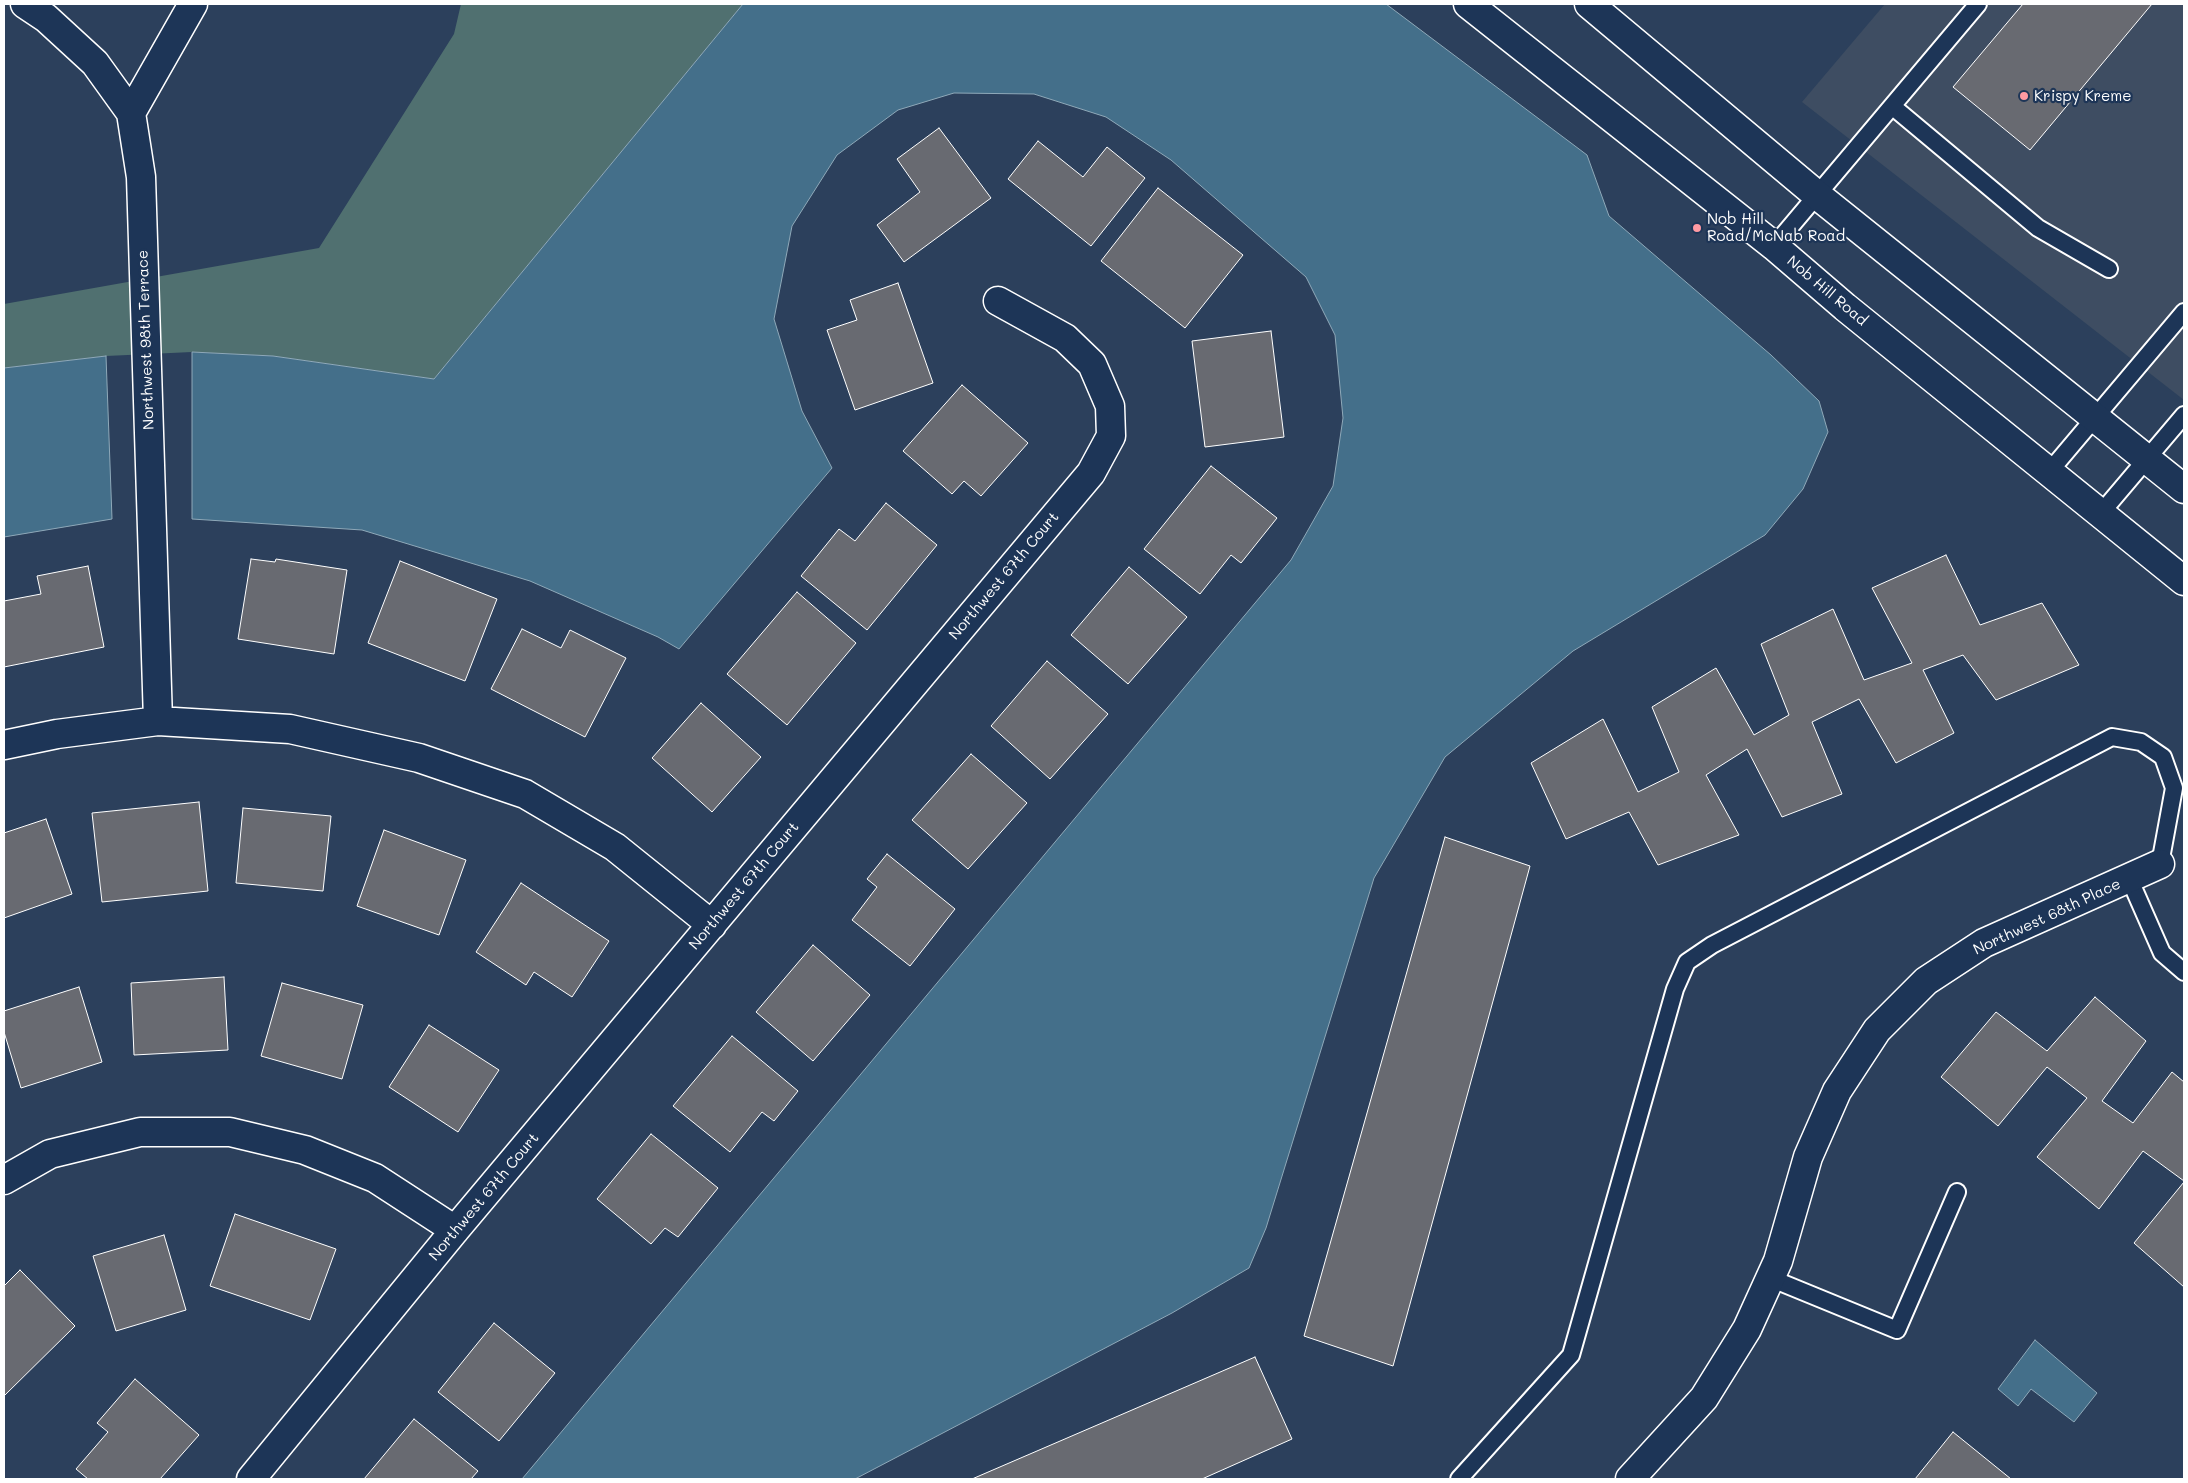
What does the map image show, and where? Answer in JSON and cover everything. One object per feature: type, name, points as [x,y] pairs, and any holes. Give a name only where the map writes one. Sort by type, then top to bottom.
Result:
[{"type":"street","name":"Northwest 98th Terrace","points":[[25,4],[46,18],[94,63],[131,113],[141,177],[158,721]]},
{"type":"street","points":[[131,113],[193,4]]},
{"type":"street","name":"Nob Hill Road","points":[[1468,4],[1774,246],[2184,581]]},
{"type":"street","points":[[1589,4],[1817,195],[2094,419],[2184,489]]},
{"type":"street","name":"Northwest 67th Court","points":[[251,1479],[456,1230],[1091,473],[1110,436],[1110,406],[1092,364],[1065,338],[998,301]]},
{"type":"street","points":[[4,745],[57,734],[158,721],[290,729],[419,758],[525,794],[615,847],[712,925]]},
{"type":"street","name":"Northwest 68th Place","points":[[1630,1479],[1704,1398],[1747,1329],[1778,1260],[1808,1157],[1838,1091],[1877,1030],[1926,981],[1984,943],[2160,864]]},
{"type":"street","points":[[4,1180],[50,1154],[140,1132],[230,1132],[305,1150],[375,1178],[456,1230]]},
{"type":"lane","points":[[1774,246],[1978,4]]},
{"type":"lane","points":[[1892,106],[2038,228],[2110,269]]},
{"type":"lane","points":[[2049,472],[2184,312]]},
{"type":"lane","points":[[2101,513],[2184,414]]},
{"type":"lane","points":[[1459,1479],[1571,1355],[1675,989],[1687,962],[1712,945],[2112,737],[2141,742],[2163,757],[2174,788],[2160,864]]},
{"type":"lane","points":[[2129,878],[2162,953],[2184,972]]},
{"type":"lane","points":[[1770,1278],[1897,1330],[1957,1192]]},
{"type":"shaded area","points":[[743,4],[1386,4],[1587,155],[1609,216],[1771,355],[1819,401],[1828,432],[1803,489],[1765,535],[1573,651],[1445,757],[1374,878],[1266,1228],[1249,1268],[1172,1313],[855,1479],[522,1479],[1291,560],[1333,486],[1343,418],[1335,335],[1306,277],[1171,160],[1106,117],[1034,94],[954,93],[898,110],[837,155],[792,226],[774,319],[802,411],[832,468],[679,649],[658,637],[530,581],[362,530],[192,519],[192,352],[273,356],[434,379]]},
{"type":"shaded area","points":[[1885,4],[2184,4],[2184,400],[1802,102]]},
{"type":"shaded area","points":[[106,356],[112,519],[4,537],[4,368]]},
{"type":"shaded area","points":[[2035,1340],[2097,1393],[2074,1422],[2031,1389],[2018,1406],[1998,1389]]},
{"type":"green space","points":[[461,4],[743,4],[434,379],[273,356],[192,352],[106,356],[4,368],[4,304],[319,248],[454,34]]},
{"type":"building","points":[[2023,4],[2152,4],[2030,150],[1953,87]]},
{"type":"building","points":[[939,128],[991,198],[904,262],[877,225],[920,192],[897,159]]},
{"type":"building","points":[[1038,141],[1083,177],[1107,147],[1145,178],[1091,246],[1008,179]]},
{"type":"building","points":[[1158,188],[1243,255],[1185,328],[1101,261]]},
{"type":"building","points":[[898,283],[933,383],[855,410],[827,330],[857,320],[850,300]]},
{"type":"building","points":[[1271,331],[1284,437],[1205,447],[1192,341]]},
{"type":"building","points":[[962,385],[1028,443],[981,496],[964,481],[952,494],[903,451]]},
{"type":"building","points":[[1211,466],[1277,518],[1241,563],[1231,555],[1200,594],[1144,549]]},
{"type":"building","points":[[886,503],[937,545],[867,630],[801,576],[839,529],[855,541]]},
{"type":"building","points":[[1946,555],[1980,625],[2042,603],[2079,665],[1996,700],[1963,655],[1923,670],[1954,733],[1896,763],[1859,699],[1812,722],[1842,794],[1782,817],[1747,749],[1706,775],[1739,835],[1658,865],[1629,812],[1566,839],[1531,763],[1603,719],[1638,792],[1679,772],[1652,707],[1716,668],[1754,735],[1789,715],[1761,644],[1833,609],[1864,680],[1912,663],[1872,588]]},
{"type":"building","points":[[251,559],[275,562],[276,559],[347,570],[334,654],[238,639]]},
{"type":"building","points":[[400,561],[497,599],[465,681],[368,643]]},
{"type":"building","points":[[88,566],[104,647],[4,667],[4,601],[41,594],[37,576]]},
{"type":"building","points":[[1129,567],[1187,617],[1128,684],[1071,635]]},
{"type":"building","points":[[797,592],[856,643],[787,725],[727,674]]},
{"type":"building","points":[[522,629],[561,648],[570,630],[626,658],[585,737],[491,689]]},
{"type":"building","points":[[1047,661],[1108,714],[1050,779],[991,726]]},
{"type":"building","points":[[701,703],[761,757],[712,812],[652,758]]},
{"type":"building","points":[[971,754],[1027,803],[968,869],[912,820]]},
{"type":"building","points":[[199,802],[208,891],[102,902],[92,813]]},
{"type":"building","points":[[243,808],[331,816],[323,891],[236,883]]},
{"type":"building","points":[[46,819],[72,894],[4,918],[4,833]]},
{"type":"building","points":[[384,830],[466,860],[439,935],[357,906]]},
{"type":"building","points":[[1445,837],[1530,866],[1393,1366],[1304,1336]]},
{"type":"building","points":[[887,854],[955,909],[910,966],[852,920],[877,887],[867,879]]},
{"type":"building","points":[[521,883],[609,941],[572,997],[534,972],[526,985],[476,952]]},
{"type":"building","points":[[813,945],[870,995],[813,1061],[756,1012]]},
{"type":"building","points":[[224,977],[228,1050],[134,1055],[131,983]]},
{"type":"building","points":[[282,983],[363,1005],[342,1079],[261,1056]]},
{"type":"building","points":[[79,987],[102,1062],[21,1088],[4,1032],[4,1011]]},
{"type":"building","points":[[2095,997],[2146,1041],[2102,1101],[2133,1123],[2172,1072],[2184,1082],[2184,1181],[2143,1151],[2099,1209],[2037,1157],[2087,1098],[2047,1067],[1998,1126],[1941,1077],[1996,1012],[2047,1051]]},
{"type":"building","points":[[429,1025],[499,1070],[458,1132],[389,1087]]},
{"type":"building","points":[[732,1036],[798,1091],[774,1121],[762,1112],[730,1152],[673,1106]]},
{"type":"building","points":[[651,1134],[718,1188],[678,1237],[665,1228],[651,1244],[597,1199]]},
{"type":"building","points":[[2184,1182],[2184,1287],[2134,1243]]},
{"type":"building","points":[[235,1214],[336,1249],[310,1320],[210,1286]]},
{"type":"building","points":[[164,1235],[186,1310],[116,1331],[93,1256]]},
{"type":"building","points":[[20,1270],[75,1326],[4,1396],[4,1286]]},
{"type":"building","points":[[494,1323],[555,1373],[499,1441],[438,1392]]},
{"type":"building","points":[[1255,1357],[1292,1439],[1202,1479],[972,1479]]},
{"type":"building","points":[[135,1379],[199,1435],[160,1479],[88,1479],[76,1469],[108,1432],[97,1423]]},
{"type":"building","points":[[414,1419],[478,1471],[471,1479],[364,1479]]},
{"type":"building","points":[[1953,1432],[2011,1479],[1915,1479]]},
{"type":"place","name":"Krispy Kreme","points":[[2024,96]]},
{"type":"place","name":"Nob Hill Road/McNab Road","points":[[1697,228]]}]
